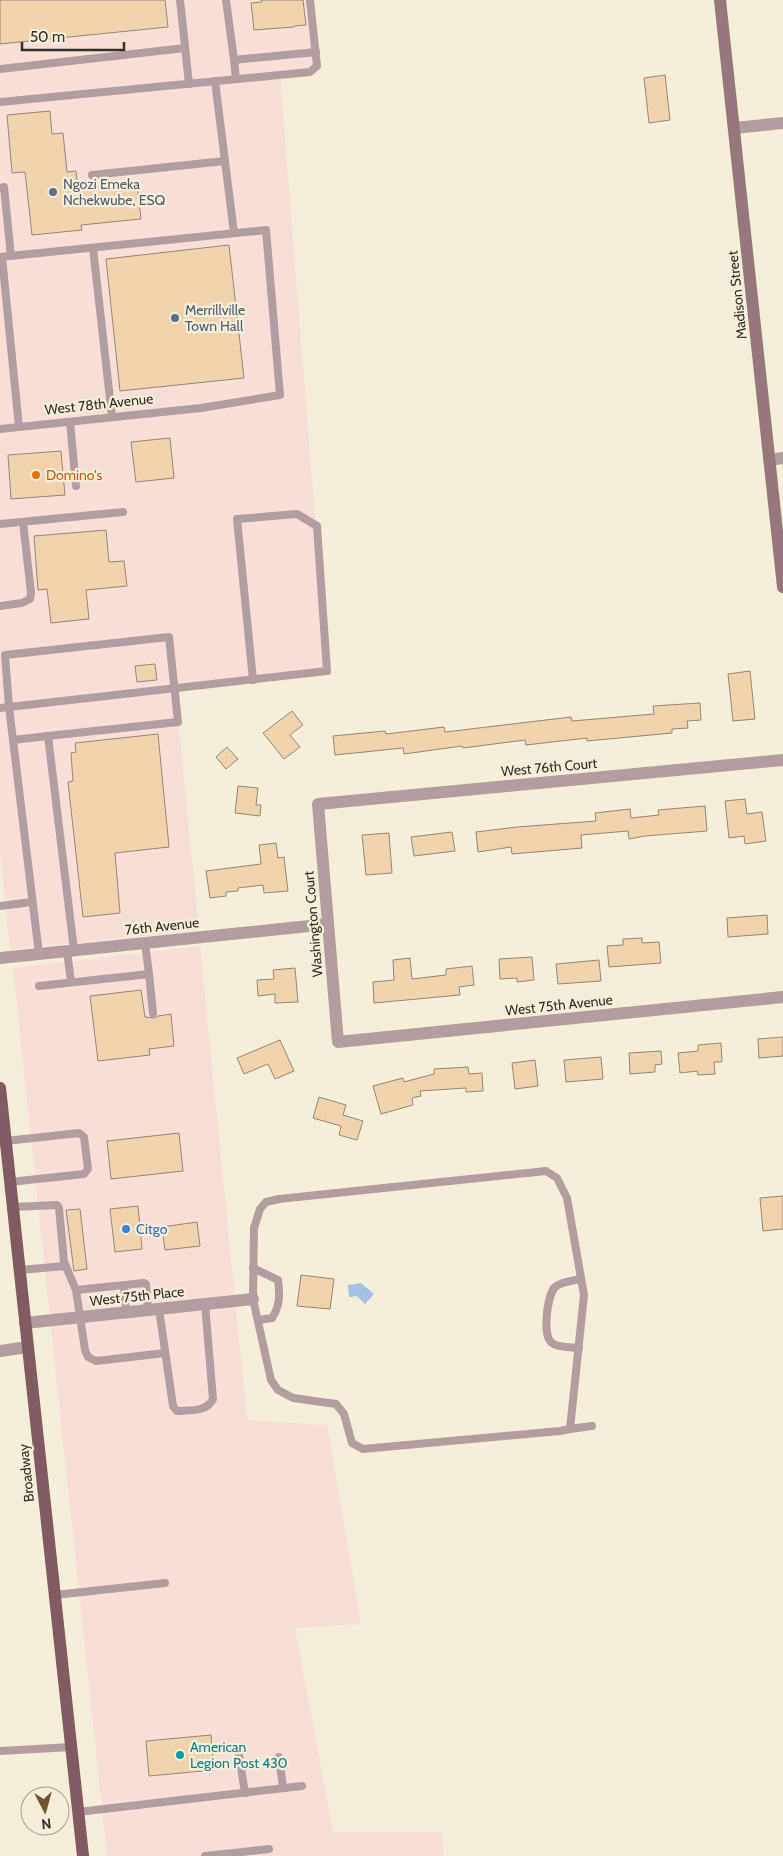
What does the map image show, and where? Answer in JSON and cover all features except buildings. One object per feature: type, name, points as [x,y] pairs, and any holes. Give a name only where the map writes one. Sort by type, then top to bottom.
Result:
[{"type":"main road","name":"Broadway","points":[[0,1088],[83,1856]]},
{"type":"street","name":"Madison Street","points":[[720,0],[783,587]]},
{"type":"street","points":[[734,128],[783,123]]},
{"type":"street","points":[[769,460],[783,458]]},
{"type":"street","name":"West 76th Court","points":[[318,804],[783,760]]},
{"type":"street","name":"Washington Court","points":[[318,804],[338,1042]]},
{"type":"street","name":"76th Avenue","points":[[0,958],[328,924]]},
{"type":"street","name":"West 75th Avenue","points":[[338,1042],[783,997]]},
{"type":"street","name":"West 75th Place","points":[[25,1323],[253,1299]]},
{"type":"street","points":[[0,1351],[28,1347]]},
{"type":"lane","points":[[180,0],[189,84]]},
{"type":"lane","points":[[226,0],[236,79]]},
{"type":"lane","points":[[0,102],[310,72],[317,66],[310,0]]},
{"type":"lane","points":[[0,69],[185,48]]},
{"type":"lane","points":[[234,60],[316,52]]},
{"type":"lane","points":[[19,427],[1,257],[234,233],[215,81]]},
{"type":"lane","points":[[92,175],[225,161]]},
{"type":"lane","points":[[0,188],[4,188],[11,256]]},
{"type":"lane","name":"West 78th Avenue","points":[[0,429],[201,408],[280,395],[266,230],[234,233]]},
{"type":"lane","points":[[93,248],[112,417]]},
{"type":"lane","points":[[70,422],[76,486]]},
{"type":"lane","points":[[0,524],[123,512]]},
{"type":"lane","points":[[0,708],[252,680],[327,671],[317,526],[298,514],[237,519],[252,680]]},
{"type":"lane","points":[[0,606],[22,603],[30,599],[31,593],[23,522]]},
{"type":"lane","points":[[13,740],[178,722],[169,638],[5,655],[9,707],[38,954]]},
{"type":"lane","points":[[48,736],[71,951],[71,982]]},
{"type":"lane","points":[[0,906],[32,902]]},
{"type":"lane","points":[[145,943],[153,1013]]},
{"type":"lane","points":[[39,986],[149,974]]},
{"type":"lane","points":[[6,1142],[79,1133],[84,1137],[88,1169],[84,1174],[10,1182]]},
{"type":"lane","points":[[570,1429],[584,1295],[567,1198],[557,1178],[546,1172],[279,1199],[266,1202],[260,1209],[254,1228],[253,1299],[271,1380],[278,1390],[293,1398],[336,1404],[344,1414],[352,1443],[364,1449],[560,1432],[592,1426]]},
{"type":"lane","points":[[13,1207],[57,1206],[59,1208],[64,1262],[76,1290],[85,1350],[88,1357],[96,1361],[165,1353]]},
{"type":"lane","points":[[20,1270],[66,1266]]},
{"type":"lane","points":[[253,1268],[278,1280],[280,1293],[278,1309],[272,1318],[258,1320]]},
{"type":"lane","points":[[579,1348],[560,1346],[551,1342],[546,1334],[549,1298],[555,1288],[564,1282],[581,1279]]},
{"type":"lane","points":[[76,1290],[146,1284],[165,1353],[173,1406],[177,1411],[202,1409],[210,1405],[213,1399],[205,1304]]},
{"type":"lane","points":[[124,1286],[126,1312]]},
{"type":"lane","points":[[55,1595],[165,1583]]},
{"type":"lane","points":[[0,1751],[71,1747]]},
{"type":"lane","points":[[239,1755],[245,1793]]},
{"type":"lane","points":[[279,1757],[284,1788]]},
{"type":"lane","points":[[78,1812],[302,1786]]},
{"type":"lane","points":[[205,1856],[270,1849]]},
{"type":"shaded area","points":[[0,0],[310,0],[317,66],[280,75],[327,671],[175,688],[199,930],[10,950],[0,851]]},
{"type":"shaded area","points":[[200,946],[247,1420],[327,1425],[361,1624],[295,1628],[333,1832],[441,1832],[444,1856],[107,1856],[13,968]]},
{"type":"water","points":[[361,1283],[374,1294],[365,1304],[357,1296],[349,1297],[348,1285]]},
{"type":"place","name":"Ngozi Emeka Nchekwube, ESQ","points":[[53,192]]},
{"type":"place","name":"Merrillville Town Hall","points":[[175,318]]},
{"type":"place","name":"Domino's","points":[[36,475]]},
{"type":"place","name":"Citgo","points":[[126,1229]]},
{"type":"place","name":"American Legion Post 430","points":[[180,1755]]}]
